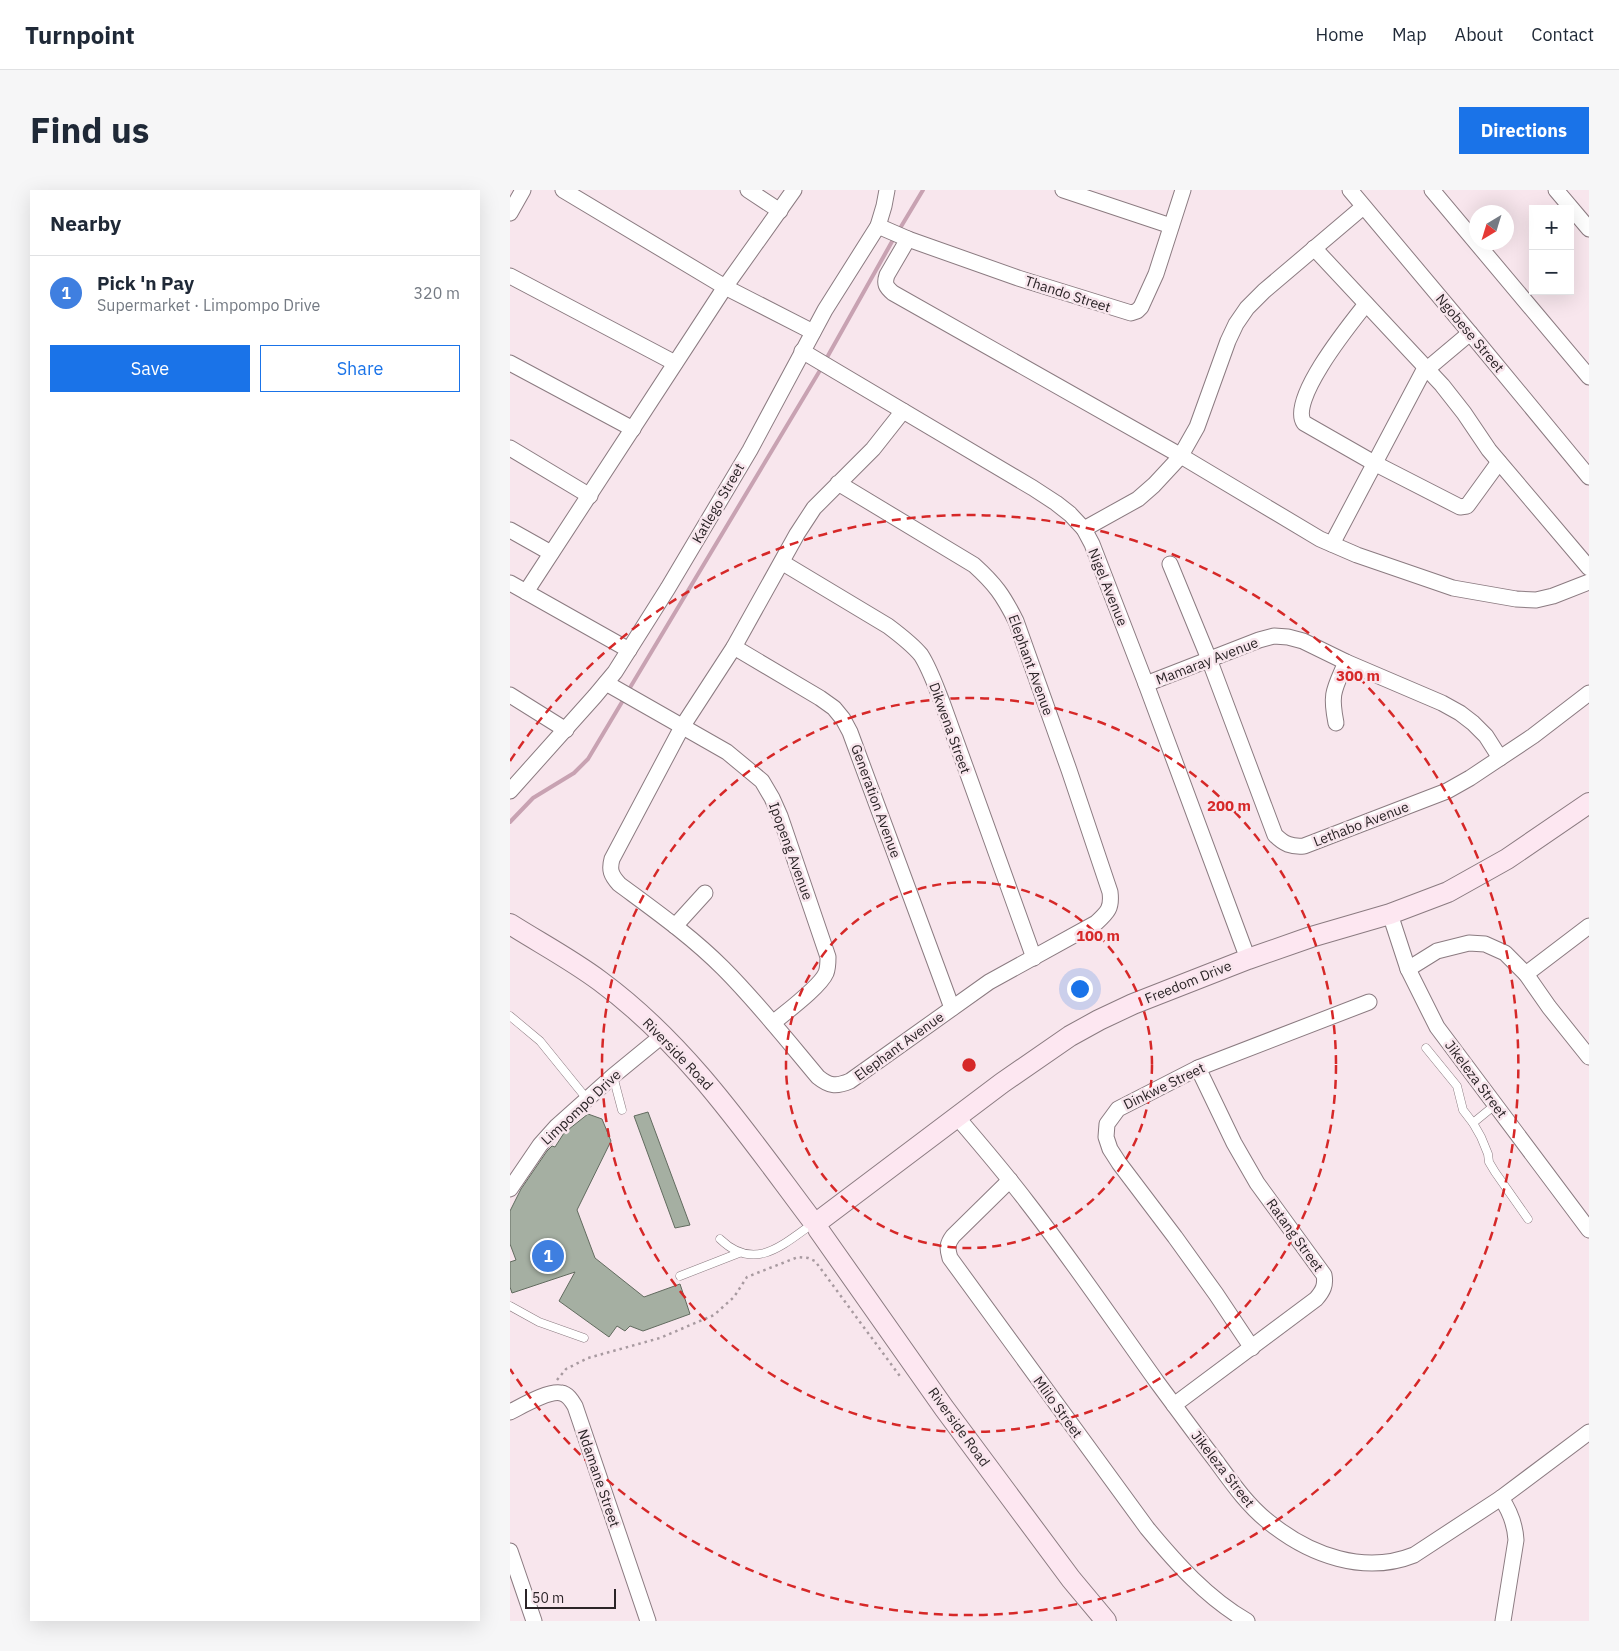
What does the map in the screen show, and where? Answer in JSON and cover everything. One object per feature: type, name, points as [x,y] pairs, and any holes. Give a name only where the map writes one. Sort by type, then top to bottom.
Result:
[{"type":"street","points":[[510,211],[523,190]]},
{"type":"street","points":[[563,190],[725,287],[813,332]]},
{"type":"street","points":[[748,190],[780,211]]},
{"type":"street","points":[[526,592],[725,287],[794,190]]},
{"type":"street","name":"Katlego Street","points":[[512,786],[566,730],[606,683],[629,650],[750,450],[802,351],[846,274],[878,226],[888,190]]},
{"type":"street","points":[[1063,190],[1171,226]]},
{"type":"street","name":"Thando Street","points":[[878,226],[908,239],[1018,278],[1132,313],[1138,311],[1141,307],[1156,274],[1183,190]]},
{"type":"street","name":"Ngobese Street","points":[[1350,190],[1589,477]]},
{"type":"street","points":[[1432,190],[1589,376]]},
{"type":"street","points":[[1556,190],[1589,229]]},
{"type":"street","points":[[1084,529],[1138,499],[1180,457],[1197,428],[1228,341],[1236,324],[1247,308],[1264,291],[1363,206]]},
{"type":"street","points":[[908,239],[885,280],[886,286],[893,292],[1332,544],[1371,561],[1453,588],[1516,599],[1536,600],[1554,596],[1589,582]]},
{"type":"street","points":[[1314,248],[1453,398],[1480,439],[1589,568]]},
{"type":"street","points":[[510,276],[675,364]]},
{"type":"street","points":[[1366,304],[1338,339],[1311,384],[1300,413],[1304,423],[1374,463],[1463,508],[1470,502],[1499,462]]},
{"type":"street","points":[[1332,544],[1426,369],[1470,333]]},
{"type":"street","name":"Nigel Avenue","points":[[802,351],[1056,502],[1084,529],[1146,684],[1248,959]]},
{"type":"street","points":[[510,363],[633,429]]},
{"type":"street","points":[[838,483],[873,449],[904,411]]},
{"type":"street","points":[[510,448],[590,496]]},
{"type":"street","name":"Elephant Avenue","points":[[838,483],[974,565],[991,580],[1005,598],[1016,621],[1069,770],[1110,892],[1111,902],[1110,908],[1096,923],[989,982],[850,1082],[832,1086],[818,1078],[748,993],[722,966],[675,926],[619,884],[613,878],[610,867],[612,859],[682,726],[734,647],[797,534],[814,508],[838,483]]},
{"type":"street","points":[[510,530],[551,553]]},
{"type":"street","name":"Dikwena Street","points":[[782,563],[888,626],[904,638],[920,655],[942,702],[1034,958]]},
{"type":"street","name":"Lethabo Avenue","points":[[1170,564],[1210,659],[1275,835],[1289,846],[1304,846],[1447,791],[1534,736],[1589,693]]},
{"type":"street","points":[[510,583],[629,650]]},
{"type":"street","name":"Mamaray Avenue","points":[[1146,684],[1259,640],[1274,636],[1288,637],[1303,641],[1346,662],[1442,703],[1460,713],[1486,736],[1500,758]]},
{"type":"street","name":"Generation Avenue","points":[[734,647],[820,698],[834,708],[843,719],[850,732],[952,1008]]},
{"type":"street","points":[[1336,723],[1332,697],[1346,662]]},
{"type":"street","name":"Ipopeng Avenue","points":[[606,683],[727,752],[762,782],[780,816],[828,958],[828,966],[823,979],[773,1023]]},
{"type":"street","points":[[510,695],[566,730]]},
{"type":"street","name":"Freedom Drive","points":[[814,1224],[1002,1083],[1084,1028],[1133,1004],[1248,959],[1311,937],[1390,914],[1448,892],[1507,859],[1589,803]]},
{"type":"street","points":[[675,926],[705,893]]},
{"type":"street","name":"Jikeleza Street","points":[[1390,914],[1408,969],[1437,1027],[1589,1230]]},
{"type":"street","name":"Riverside Road","points":[[510,924],[600,981],[663,1035],[723,1102],[814,1224],[944,1408],[1071,1579],[1106,1621]]},
{"type":"street","points":[[1526,974],[1589,926]]},
{"type":"street","points":[[1408,969],[1437,951],[1469,943],[1485,944],[1505,953],[1526,974],[1549,1007],[1588,1054]]},
{"type":"street","name":"Dinkwe Street","points":[[1252,1348],[1216,1294],[1119,1163],[1110,1149],[1106,1137],[1107,1124],[1118,1108],[1198,1068],[1369,1002]]},
{"type":"street","name":"Limpompo Drive","points":[[510,1189],[540,1145],[557,1126],[663,1035]]},
{"type":"street","name":"Ratang Street","points":[[1174,1405],[1316,1299],[1324,1288],[1325,1281],[1324,1275],[1257,1183],[1234,1143],[1198,1068]]},
{"type":"street","name":"Jikeleza Street","points":[[957,1118],[1010,1180],[1174,1405],[1251,1506],[1270,1524],[1316,1551],[1338,1560],[1361,1564],[1400,1561],[1414,1555],[1501,1498],[1589,1432]]},
{"type":"street","name":"Mlilo Street","points":[[1010,1180],[953,1236],[948,1243],[947,1250],[950,1258],[1146,1528],[1201,1588],[1236,1615],[1247,1621]]},
{"type":"street","name":"Ndamane Street","points":[[510,1412],[546,1396],[561,1393],[566,1395],[575,1406],[648,1621]]},
{"type":"street","points":[[1501,1498],[1513,1518],[1516,1530],[1503,1621]]},
{"type":"street","points":[[510,1551],[534,1621]]},
{"type":"lane","points":[[510,1016],[540,1041],[587,1099]]},
{"type":"lane","points":[[1426,1048],[1457,1086],[1463,1110],[1481,1137],[1494,1172],[1528,1219]]},
{"type":"lane","points":[[613,1076],[622,1110]]},
{"type":"lane","points":[[1473,1123],[1496,1105]]},
{"type":"lane","points":[[720,1239],[739,1253],[760,1255],[783,1245],[814,1224]]},
{"type":"lane","points":[[680,1276],[739,1253]]},
{"type":"lane","points":[[510,1306],[539,1322],[584,1338]]},
{"type":"path","points":[[546,1396],[566,1369],[588,1358],[660,1338],[714,1315],[734,1297],[747,1277],[798,1257],[808,1258],[816,1262],[903,1380]]},
{"type":"building","points":[[648,1112],[690,1225],[675,1228],[634,1116]]},
{"type":"building","points":[[588,1114],[602,1119],[611,1141],[577,1210],[595,1258],[644,1297],[680,1284],[690,1314],[643,1331],[630,1326],[625,1331],[617,1326],[609,1337],[559,1301],[575,1272],[512,1293],[510,1287],[510,1262],[516,1260],[510,1244],[510,1211],[521,1189],[547,1151],[552,1146],[555,1147],[564,1133]]},
{"type":"waterway","points":[[899,230],[923,190]]},
{"type":"waterway","points":[[825,361],[894,238]]},
{"type":"waterway","points":[[628,691],[822,367]]},
{"type":"waterway","points":[[510,822],[533,798],[574,773],[588,759],[625,697]]},
{"type":"place","name":"Pick 'n Pay","points":[[548,1256]]}]
